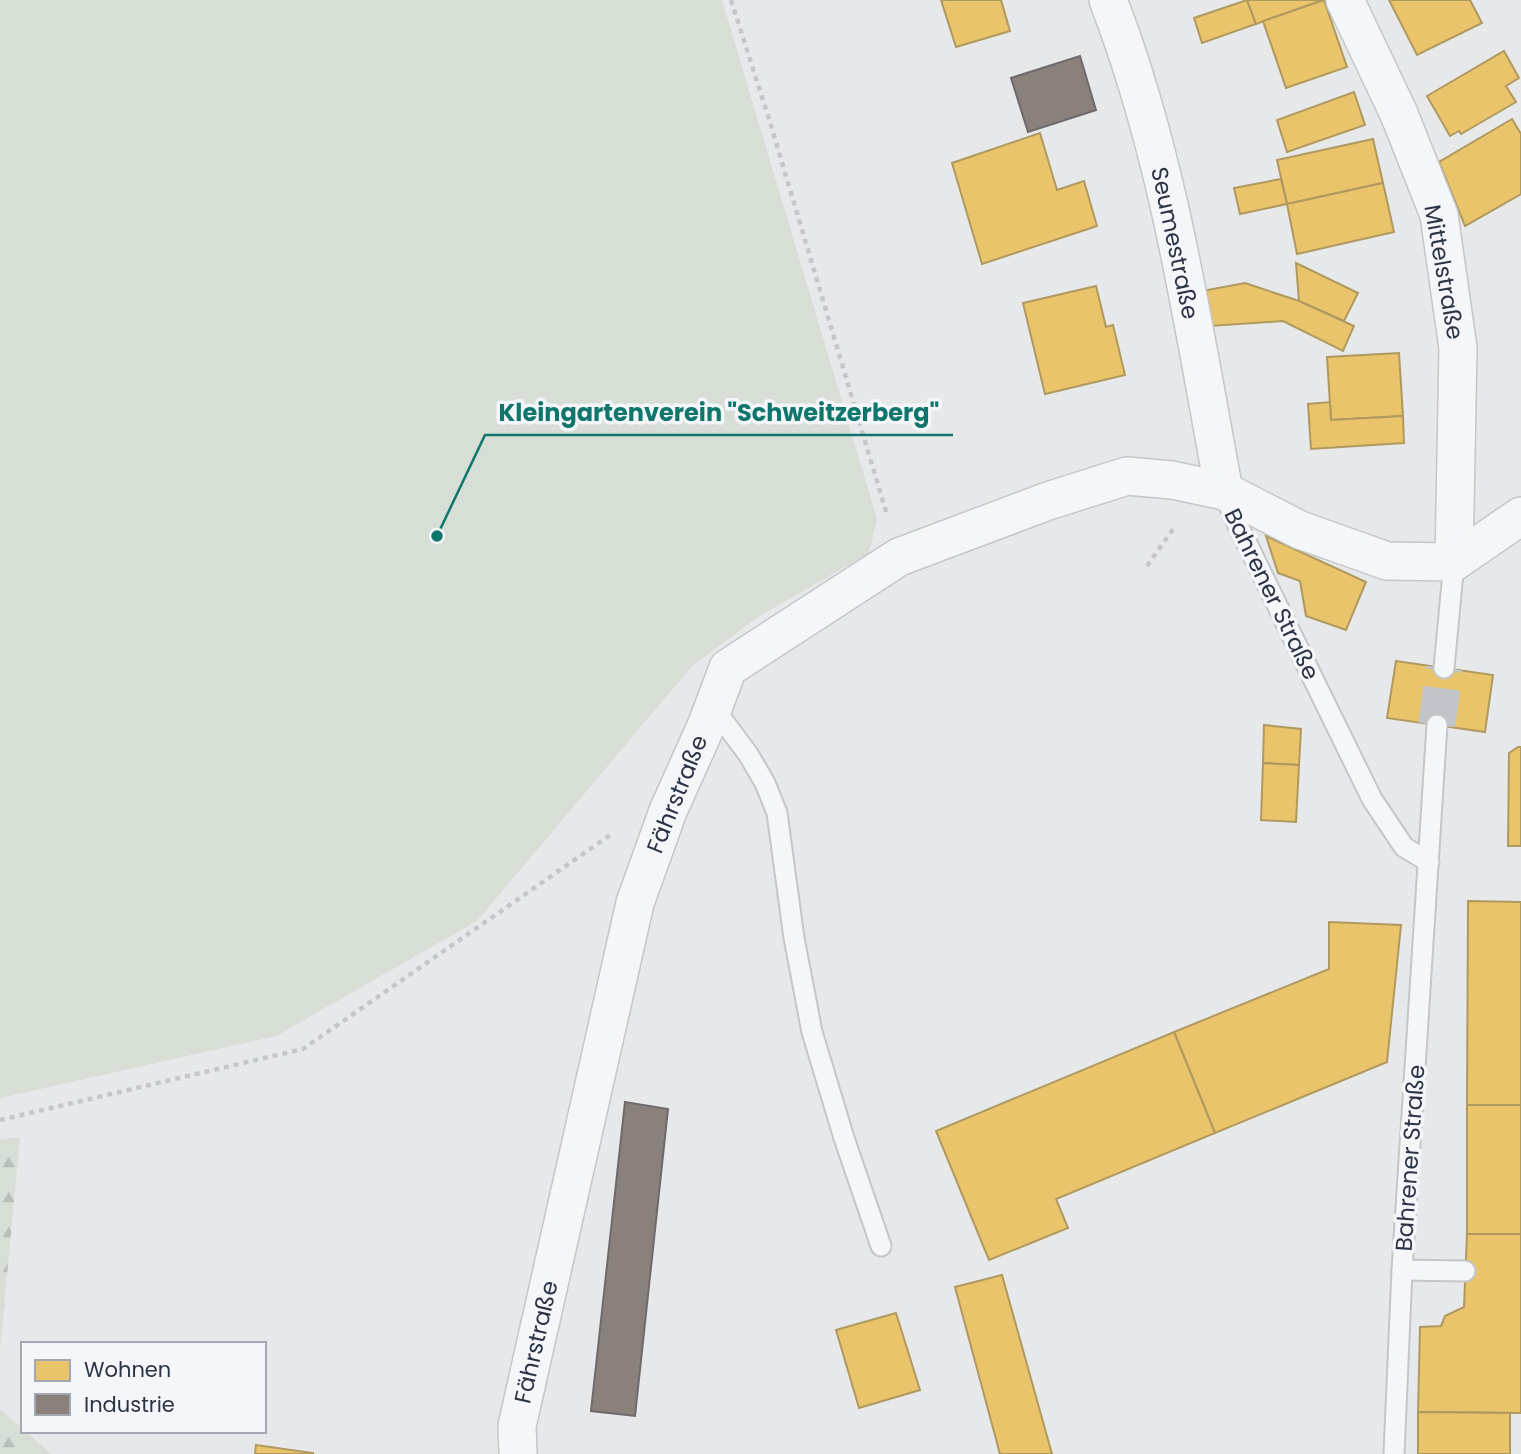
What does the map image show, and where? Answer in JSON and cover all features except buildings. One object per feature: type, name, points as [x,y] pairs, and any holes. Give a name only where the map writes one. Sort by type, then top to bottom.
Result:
[{"type":"street","name":"Seumestraße","points":[[1108,0],[1120,31],[1168,194],[1224,491]]},
{"type":"street","name":"Mittelstraße","points":[[1345,0],[1399,114],[1439,215],[1458,348],[1454,562]]},
{"type":"street","name":"Fährstraße","points":[[518,1454],[517,1426],[635,903],[667,811],[728,668],[899,557],[1048,501],[1127,476],[1172,480],[1224,491]]},
{"type":"street","name":"Bahrener Straße","points":[[1224,491],[1300,530],[1387,561],[1454,562]]},
{"type":"street","points":[[1454,562],[1521,516]]},
{"type":"lane","name":"Bahrener Straße","points":[[1224,491],[1233,515],[1371,799],[1404,847],[1429,863]]},
{"type":"lane","points":[[1444,668],[1454,562]]},
{"type":"lane","points":[[713,707],[748,754],[765,783],[777,813],[794,938],[812,1032],[881,1246]]},
{"type":"lane","name":"Bahrener Straße","points":[[1394,1454],[1402,1270],[1437,725]]},
{"type":"lane","points":[[1402,1270],[1465,1271]]},
{"type":"path","points":[[731,0],[899,557]]},
{"type":"path","points":[[0,1120],[303,1049],[621,827]]},
{"type":"green space","points":[[0,0],[722,0],[877,519],[869,553],[758,617],[692,666],[477,921],[276,1036],[0,1098]]},
{"type":"green space","points":[[20,1137],[0,1350],[0,1140]]},
{"type":"green space","points":[[0,1409],[21,1428],[21,1433],[27,1433],[51,1454],[0,1454]]},
{"type":"tunnel","points":[[1437,725],[1444,668]]},
{"type":"place","name":"Kleingartenverein \"Schweitzerberg\"","points":[[437,536]]}]
